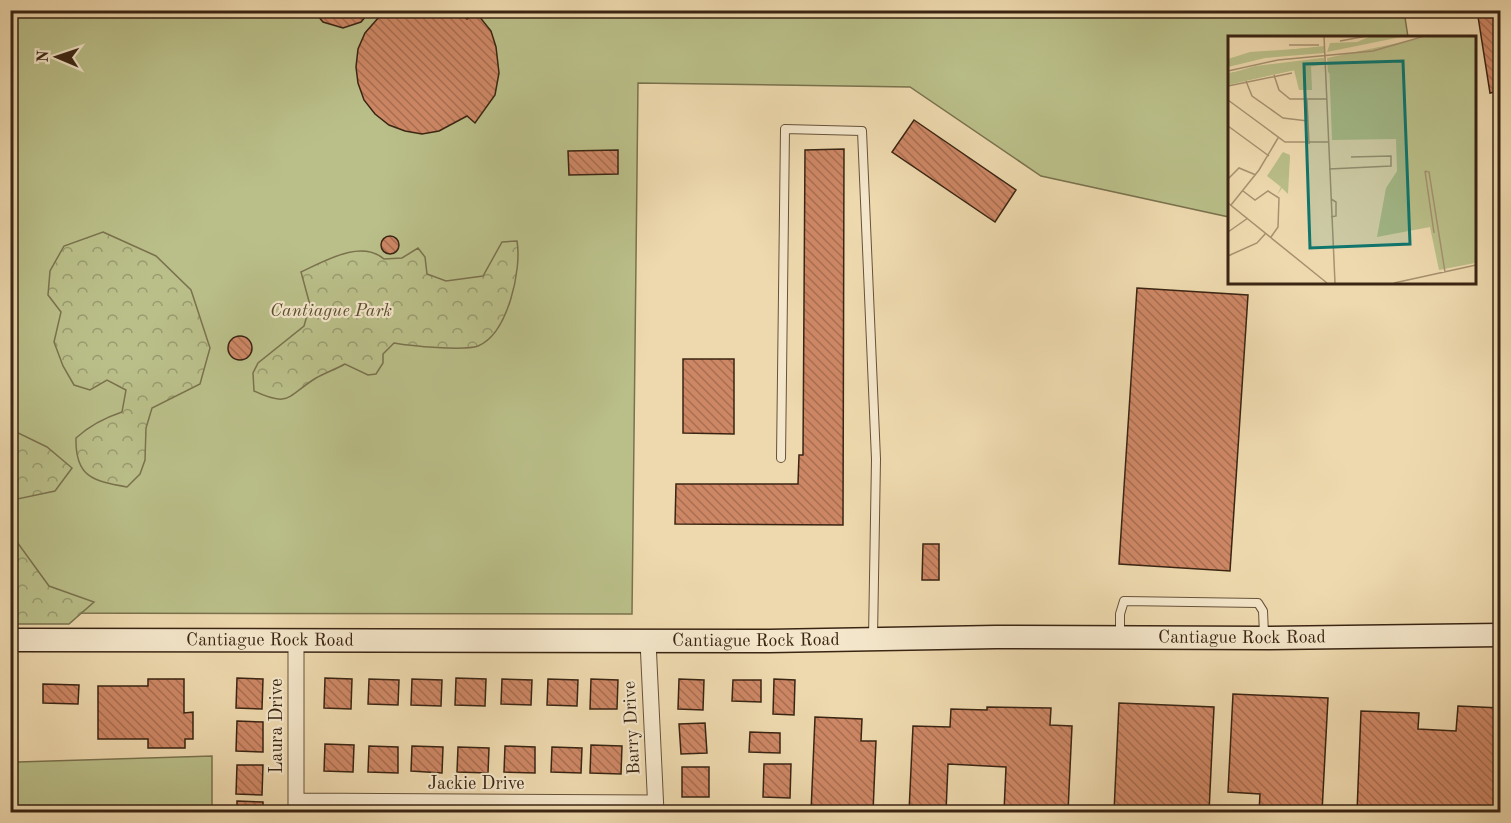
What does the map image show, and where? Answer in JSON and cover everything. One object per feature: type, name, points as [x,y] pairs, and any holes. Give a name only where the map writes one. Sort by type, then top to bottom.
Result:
[{"type":"main road","name":"Cantiague Rock Road","points":[[10,640],[648,641],[1500,635]]},
{"type":"street","name":"Laura Drive","points":[[296,640],[296,807]]},
{"type":"street","name":"Barry Drive","points":[[648,641],[655,808]]},
{"type":"street","name":"Jackie Drive","points":[[296,807],[655,808]]},
{"type":"lane","points":[[781,458],[785,129],[862,130],[876,459],[873,639]]},
{"type":"lane","points":[[1120,638],[1120,614],[1124,601],[1144,599],[1258,603],[1263,610],[1264,638]]},
{"type":"green space","name":"Cantiague Park","points":[[11,11],[1404,11],[1408,36],[1228,36],[1228,217],[1041,176],[910,87],[638,83],[632,614],[11,613]]},
{"type":"green space","points":[[103,232],[156,256],[191,290],[210,348],[200,384],[152,408],[146,428],[145,460],[140,474],[127,487],[88,475],[79,461],[76,438],[98,422],[122,412],[126,390],[107,380],[90,390],[74,385],[63,366],[54,342],[61,312],[48,295],[50,271],[64,246]]},
{"type":"green space","points":[[517,241],[517,268],[511,300],[497,328],[478,346],[450,348],[394,343],[383,354],[383,363],[376,374],[368,375],[345,364],[316,378],[288,398],[275,399],[254,391],[253,373],[258,363],[304,326],[310,305],[301,272],[354,251],[375,253],[384,259],[402,258],[418,248],[425,257],[427,274],[446,281],[483,276],[502,242]]},
{"type":"green space","points":[[10,423],[14,431],[47,447],[72,468],[55,491],[17,499],[17,542],[49,586],[94,602],[69,624],[11,624]]},
{"type":"green space","points":[[212,756],[212,812],[11,812],[11,758],[16,758],[18,762]]},
{"type":"building","points":[[313,10],[371,10],[361,22],[343,28],[323,22]]},
{"type":"building","points":[[372,10],[456,10],[467,19],[475,11],[491,31],[496,47],[499,73],[495,95],[475,123],[467,116],[439,131],[422,134],[389,125],[375,114],[364,100],[358,83],[356,67],[358,49],[365,33],[379,17]]},
{"type":"building","points":[[1477,10],[1500,10],[1500,91],[1490,93]]},
{"type":"building","points":[[914,120],[1016,190],[995,222],[892,152]]},
{"type":"building","points":[[844,149],[843,525],[675,524],[676,484],[798,484],[799,455],[803,455],[805,150]]},
{"type":"building","points":[[618,150],[618,174],[569,175],[568,151]]},
{"type":"building","points":[[390,236],[396,239],[399,245],[396,251],[390,254],[384,251],[381,245],[384,239]]},
{"type":"building","points":[[1137,288],[1248,295],[1230,571],[1119,564]]},
{"type":"building","points":[[240,336],[249,339],[252,348],[249,357],[240,360],[231,357],[228,348],[231,339]]},
{"type":"building","points":[[683,359],[734,359],[734,434],[683,433]]},
{"type":"building","points":[[923,544],[939,544],[939,580],[922,580]]},
{"type":"building","points":[[237,678],[263,679],[262,709],[236,708]]},
{"type":"building","points":[[325,678],[352,679],[351,709],[324,708]]},
{"type":"building","points":[[456,678],[486,679],[485,706],[455,705]]},
{"type":"building","points":[[148,679],[184,679],[184,713],[193,712],[193,739],[185,739],[185,748],[148,748],[148,739],[98,739],[98,686],[148,686]]},
{"type":"building","points":[[369,679],[399,680],[398,705],[368,704]]},
{"type":"building","points":[[412,679],[442,680],[441,706],[411,705]]},
{"type":"building","points":[[502,679],[532,680],[531,705],[501,704]]},
{"type":"building","points":[[548,679],[578,680],[577,706],[547,705]]},
{"type":"building","points":[[591,679],[618,680],[617,709],[590,709]]},
{"type":"building","points":[[679,679],[704,680],[703,710],[678,709]]},
{"type":"building","points":[[774,679],[795,680],[794,715],[773,714]]},
{"type":"building","points":[[733,680],[761,680],[761,702],[732,701]]},
{"type":"building","points":[[43,684],[79,685],[78,704],[43,703]]},
{"type":"building","points":[[1233,694],[1328,698],[1322,812],[1259,812],[1260,794],[1228,792]]},
{"type":"building","points":[[1119,703],[1214,707],[1209,812],[1114,812]]},
{"type":"building","points":[[1458,706],[1500,708],[1500,812],[1357,812],[1361,711],[1419,713],[1418,729],[1456,731]]},
{"type":"building","points":[[987,707],[1051,708],[1050,725],[1072,726],[1068,812],[1004,812],[1006,767],[948,764],[946,812],[909,812],[913,726],[950,727],[951,709],[987,710]]},
{"type":"building","points":[[815,717],[862,719],[861,741],[876,741],[873,812],[811,812]]},
{"type":"building","points":[[237,721],[263,722],[263,752],[236,751]]},
{"type":"building","points":[[705,723],[707,753],[681,754],[679,724]]},
{"type":"building","points":[[750,732],[780,733],[780,753],[749,752]]},
{"type":"building","points":[[325,744],[354,745],[353,772],[324,771]]},
{"type":"building","points":[[591,745],[622,746],[621,774],[590,773]]},
{"type":"building","points":[[369,746],[398,747],[398,773],[368,772]]},
{"type":"building","points":[[412,746],[443,747],[442,773],[411,771]]},
{"type":"building","points":[[505,746],[535,747],[535,773],[504,772]]},
{"type":"building","points":[[458,747],[489,748],[488,773],[457,772]]},
{"type":"building","points":[[552,747],[582,748],[581,773],[551,772]]},
{"type":"building","points":[[764,764],[791,764],[790,798],[763,797]]},
{"type":"building","points":[[237,765],[263,765],[262,795],[236,794]]},
{"type":"building","points":[[682,767],[709,767],[709,797],[682,797]]},
{"type":"building","points":[[237,801],[263,802],[263,812],[237,812]]}]
